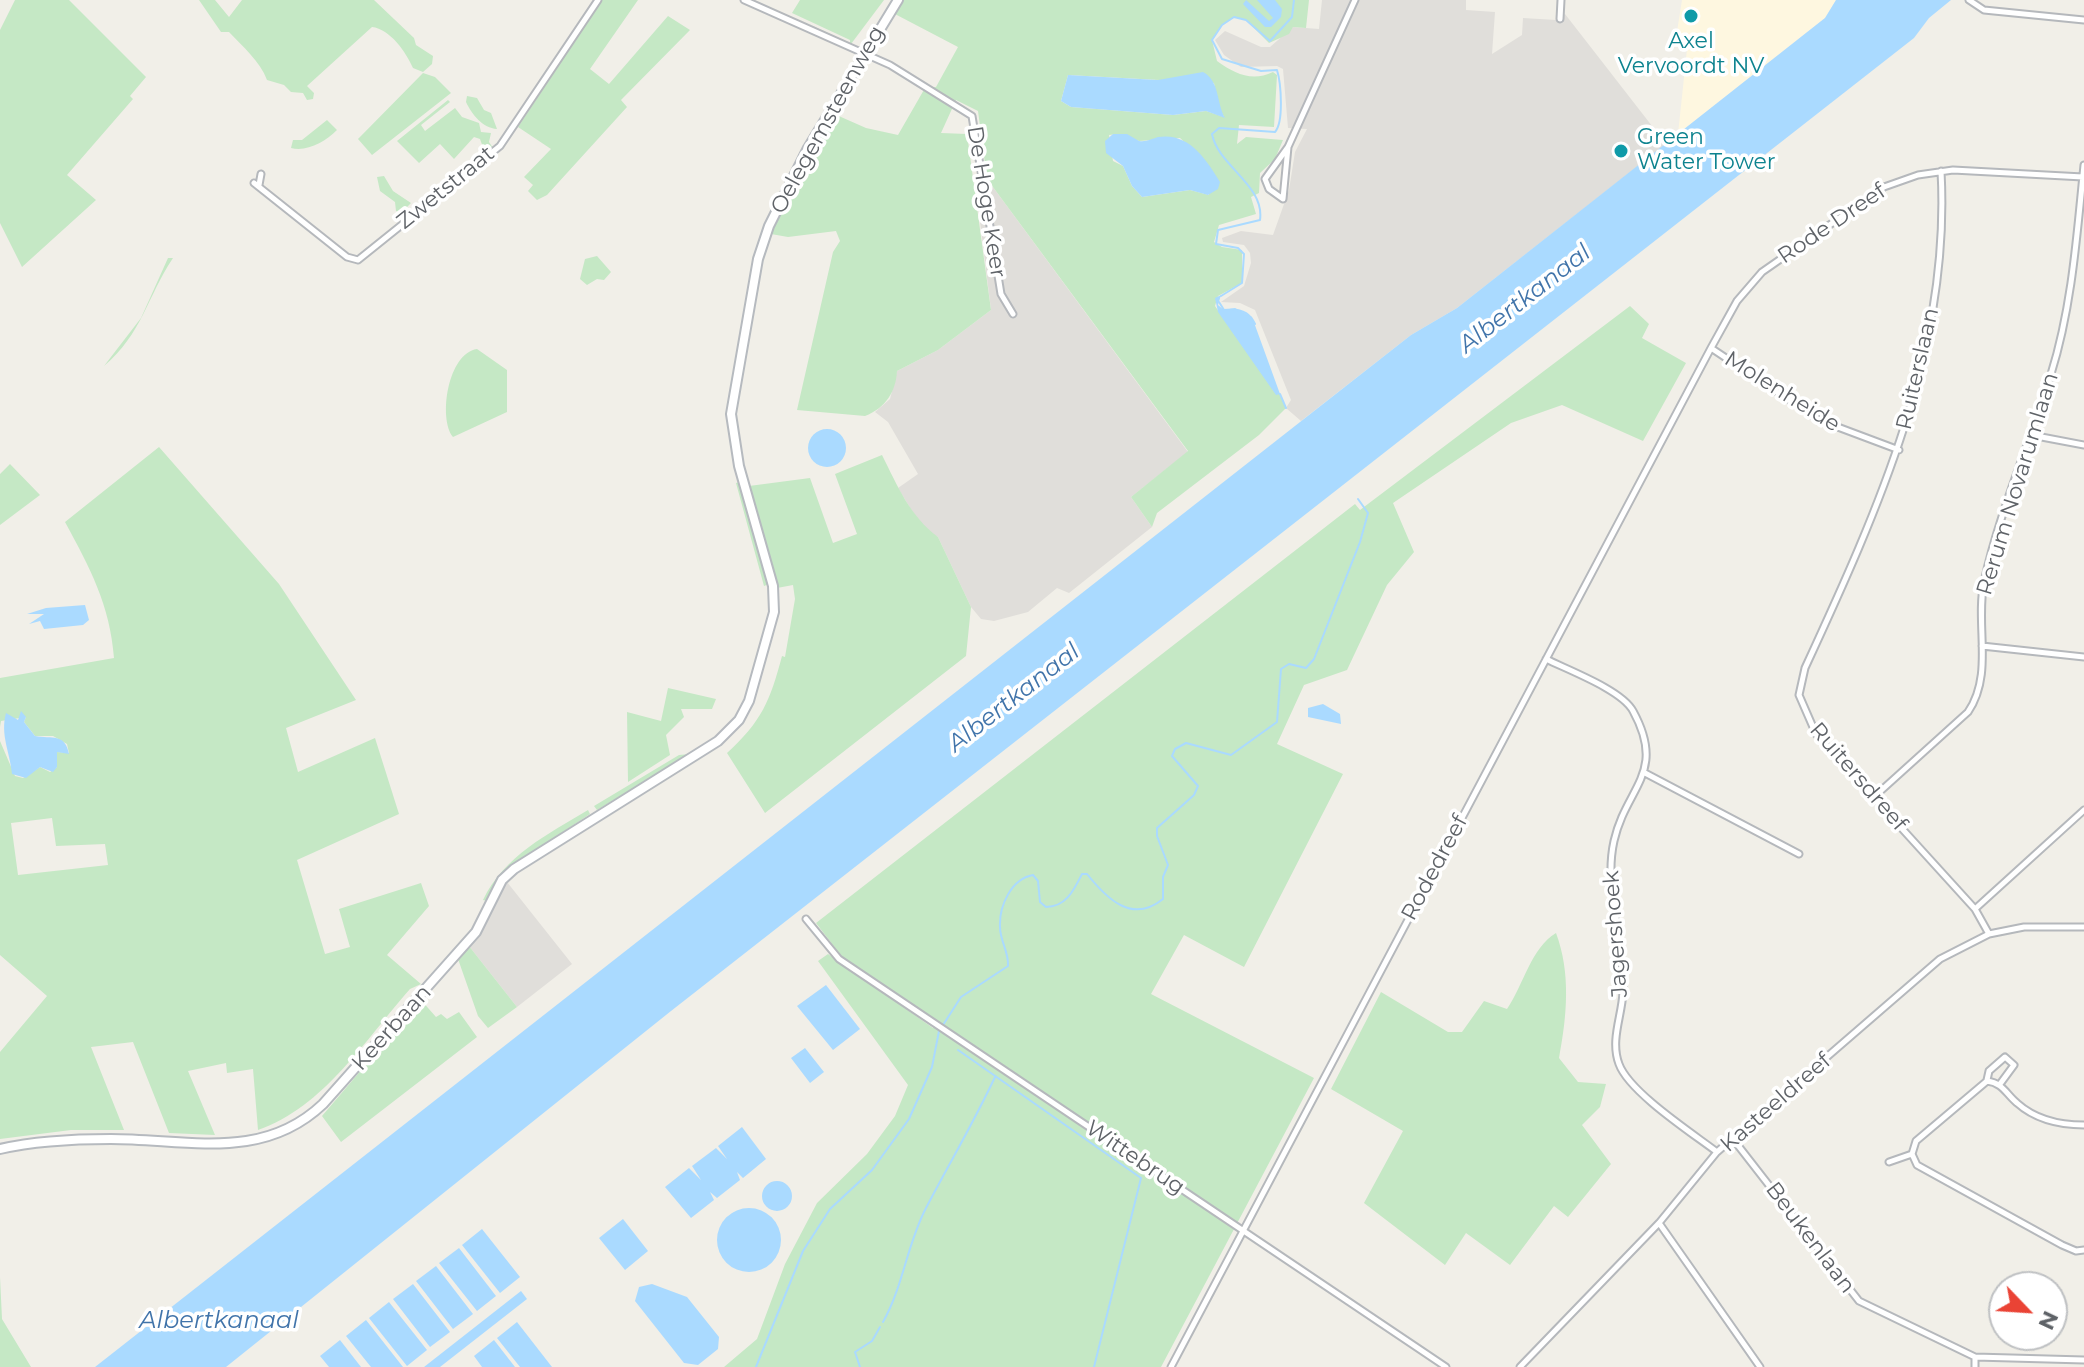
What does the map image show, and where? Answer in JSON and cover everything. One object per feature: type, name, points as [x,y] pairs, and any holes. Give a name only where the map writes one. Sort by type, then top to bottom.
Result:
[{"type":"street","name":"Zwetstraat","points":[[261,174],[257,184],[347,257],[358,260],[500,146],[598,0]]},
{"type":"street","points":[[744,0],[864,53]]},
{"type":"street","name":"Oelegemsteenweg","points":[[713,744],[734,726],[746,708],[774,612],[773,586],[739,466],[731,414],[758,259],[799,164],[898,0]]},
{"type":"street","points":[[1288,147],[1283,199],[1269,189],[1265,179],[1288,147],[1355,0]]},
{"type":"street","points":[[1560,19],[1561,0]]},
{"type":"street","points":[[1969,0],[1984,10],[2084,20]]},
{"type":"street","name":"De Hoge Keer","points":[[864,53],[958,104],[975,119],[1001,294],[1013,314]]},
{"type":"street","name":"Rerum Novarumlaan","points":[[1875,796],[1968,712],[1980,689],[1985,580],[2057,351],[2082,208],[2084,165]]},
{"type":"street","name":"Rode Dreef","points":[[1699,370],[1737,301],[1762,272],[1864,198],[1902,179],[1941,171],[1988,170],[2066,179],[2083,177]]},
{"type":"street","name":"Ruiterslaan","points":[[1856,558],[1899,450],[1919,378],[1938,277],[1941,171]]},
{"type":"street","name":"Rode Dreef","points":[[2066,179],[2082,185]]},
{"type":"street","name":"Molenheide","points":[[1711,348],[1819,420],[1899,450]]},
{"type":"street","name":"Rodedreef","points":[[1171,1367],[1699,370]]},
{"type":"street","points":[[2031,435],[2084,445]]},
{"type":"street","name":"Ruitersdreef","points":[[1856,558],[1805,668],[1799,695],[1801,708],[1816,734],[1975,909],[1989,934]]},
{"type":"street","points":[[1982,646],[2084,657]]},
{"type":"street","points":[[1546,659],[1628,703],[1647,750],[1645,773],[1799,854]]},
{"type":"street","name":"Keerbaan","points":[[0,1149],[111,1139],[225,1145],[259,1141],[294,1128],[323,1104],[476,932],[502,880],[514,869],[713,744]]},
{"type":"street","name":"Jagershoek","points":[[1645,773],[1619,824],[1611,860],[1623,989],[1616,1051],[1619,1065],[1635,1084],[1717,1152]]},
{"type":"street","points":[[1975,909],[2084,810]]},
{"type":"street","name":"Wittebrug","points":[[806,919],[839,959],[1446,1367]]},
{"type":"street","name":"Kasteeldreef","points":[[1520,1367],[1659,1223],[1717,1152],[1940,959],[1989,934],[2024,927],[2084,927]]},
{"type":"street","points":[[2000,1084],[2014,1065],[2005,1057],[1989,1071],[1987,1081],[1916,1141],[1912,1154],[1917,1165],[2062,1245],[2076,1251],[2084,1250]]},
{"type":"street","points":[[1987,1081],[2000,1084],[2014,1101],[2034,1116],[2058,1123],[2084,1125]]},
{"type":"street","name":"Beukenlaan","points":[[1733,1139],[1859,1301],[1975,1357],[2084,1360]]},
{"type":"street","points":[[1889,1162],[1912,1154]]},
{"type":"street","points":[[1659,1223],[1760,1367]]},
{"type":"street","points":[[1975,1357],[1975,1367]]},
{"type":"shaded area","points":[[1322,0],[1466,0],[1466,10],[1495,12],[1492,54],[1522,35],[1523,18],[1556,20],[1565,14],[1666,144],[1457,308],[1411,335],[1301,421],[1286,408],[1291,400],[1255,310],[1240,303],[1221,302],[1244,286],[1251,263],[1250,253],[1244,245],[1223,242],[1222,238],[1241,231],[1273,235],[1289,190],[1295,152],[1307,129],[1288,128],[1283,69],[1277,66],[1241,67],[1224,55],[1215,40],[1225,31],[1261,47],[1270,47],[1293,27],[1319,29]]},
{"type":"shaded area","points":[[1682,0],[1836,0],[1825,18],[1678,134],[1688,40],[1676,38]]},
{"type":"shaded area","points":[[987,179],[1188,452],[1131,497],[1152,527],[1069,593],[1057,588],[1028,612],[994,621],[981,619],[971,607],[938,537],[928,533],[898,488],[918,474],[888,422],[875,412],[890,399],[897,371],[938,350],[991,310],[975,181]]},
{"type":"shaded area","points":[[507,882],[572,964],[517,1007],[469,946]]},
{"type":"green space","points":[[15,0],[69,0],[146,77],[130,96],[133,99],[67,175],[96,200],[22,267],[0,223],[0,30]]},
{"type":"green space","points":[[199,0],[215,0],[229,17],[242,0],[374,0],[414,38],[416,45],[433,56],[432,64],[423,72],[413,68],[391,37],[372,27],[307,86],[314,93],[313,99],[307,100],[303,93],[291,92],[284,85],[267,80],[260,66],[229,32],[221,32]]},
{"type":"green space","points":[[602,0],[638,0],[590,69],[609,84],[668,16],[690,30],[621,100],[627,107],[547,195],[537,200],[528,191],[533,185],[524,177],[551,149],[518,127]]},
{"type":"green space","points":[[800,0],[884,0],[851,44],[789,15],[850,43],[850,40],[792,13]]},
{"type":"green space","points":[[903,0],[1309,0],[1306,28],[1293,27],[1289,34],[1269,43],[1246,20],[1234,17],[1222,25],[1212,40],[1217,61],[1230,70],[1251,76],[1273,72],[1277,75],[1274,127],[1239,125],[1237,144],[1246,137],[1283,140],[1275,159],[1260,173],[1259,193],[1251,197],[1256,214],[1219,225],[1214,242],[1222,247],[1242,250],[1242,283],[1218,296],[1215,306],[1276,394],[1280,394],[1286,408],[1259,435],[1157,513],[1152,527],[1131,497],[1188,451],[987,179],[978,111],[956,100],[941,133],[967,134],[991,310],[938,350],[897,371],[895,385],[888,398],[872,413],[865,416],[797,410],[833,252],[840,241],[836,231],[788,237],[771,234],[832,113],[866,128],[898,135],[925,88],[936,87],[958,47],[893,13]],"holes":[[[1068,75],[1214,83],[1218,106],[1224,117],[1206,111],[1173,115],[1071,107],[1061,101]],[[1118,134],[1139,141],[1180,138],[1207,163],[1209,195],[1190,190],[1142,197],[1132,186],[1123,166],[1113,161],[1109,135]]]},
{"type":"green space","points":[[423,73],[435,77],[451,93],[372,155],[358,139]]},
{"type":"green space","points":[[467,96],[477,98],[484,110],[491,113],[497,129],[487,126],[475,116],[466,102]]},
{"type":"green space","points":[[448,100],[450,102],[421,125],[425,131],[455,108],[462,117],[479,123],[481,132],[491,133],[489,142],[493,148],[489,153],[484,150],[480,139],[474,137],[454,159],[440,144],[419,163],[397,141]]},
{"type":"green space","points":[[327,120],[337,130],[309,147],[291,148],[293,140],[302,140]]},
{"type":"green space","points":[[384,176],[393,191],[411,203],[401,213],[396,211],[395,202],[380,191],[377,177]]},
{"type":"green space","points":[[597,256],[611,272],[604,280],[597,279],[587,285],[580,279],[585,259]]},
{"type":"green space","points":[[168,258],[173,258],[136,328],[104,366],[141,318]]},
{"type":"green space","points":[[1630,306],[1649,324],[1642,338],[1686,363],[1643,441],[1562,405],[1511,423],[1393,503],[1414,552],[1387,585],[1347,670],[1304,685],[1277,744],[1343,774],[1244,967],[1184,935],[1151,994],[1314,1078],[1161,1367],[724,1367],[757,1339],[785,1264],[817,1203],[867,1154],[895,1116],[908,1085],[818,961],[828,954],[933,1028],[937,1021],[842,957],[816,923],[1355,504],[1360,510]]},
{"type":"green space","points":[[477,349],[507,370],[507,412],[453,437],[446,416],[448,387],[459,362],[467,353]]},
{"type":"green space","points":[[159,447],[279,584],[356,700],[286,728],[298,772],[375,738],[399,814],[297,860],[325,954],[350,947],[339,909],[421,883],[429,906],[387,955],[421,984],[410,989],[323,1089],[282,1119],[258,1130],[253,1069],[227,1073],[226,1063],[188,1071],[215,1135],[169,1133],[133,1042],[91,1047],[124,1130],[71,1130],[0,1139],[0,1052],[47,996],[0,955],[0,741],[15,776],[23,778],[40,767],[50,772],[57,767],[57,752],[69,753],[67,744],[53,736],[35,736],[24,722],[26,717],[1,721],[0,727],[0,678],[114,658],[103,604],[65,522]],"holes":[[[52,818],[56,846],[105,844],[108,865],[18,875],[11,823]]]},
{"type":"green space","points":[[882,455],[912,510],[938,537],[971,607],[966,656],[765,813],[727,753],[749,731],[769,698],[782,656],[785,657],[795,599],[793,585],[777,588],[749,486],[810,478],[833,543],[857,534],[835,474]]},
{"type":"green space","points":[[10,464],[40,495],[0,525],[0,474]]},
{"type":"green space","points":[[740,482],[769,584],[764,586],[736,483]]},
{"type":"green space","points":[[668,688],[716,699],[712,709],[681,709],[684,717],[666,735],[670,755],[628,782],[627,712],[661,721]]},
{"type":"green space","points":[[690,754],[597,810],[594,806],[679,755]]},
{"type":"green space","points":[[588,810],[590,814],[510,867],[499,878],[487,901],[483,900],[492,884],[515,859],[543,837]]},
{"type":"green space","points":[[1556,933],[1566,979],[1559,1058],[1578,1082],[1606,1084],[1600,1107],[1582,1125],[1611,1164],[1568,1217],[1554,1206],[1510,1265],[1466,1233],[1445,1265],[1364,1203],[1403,1131],[1331,1089],[1381,992],[1448,1032],[1462,1032],[1484,1001],[1507,1009],[1534,957]]},
{"type":"green space","points":[[469,946],[517,1007],[488,1028],[478,1016],[458,959]]},
{"type":"green space","points":[[421,1000],[436,1017],[441,1014],[447,1019],[459,1012],[477,1037],[341,1142],[322,1116]]},
{"type":"green space","points":[[0,1277],[2,1319],[31,1367],[0,1367]]},
{"type":"water","points":[[1246,0],[1269,21],[1273,18],[1257,0],[1275,0],[1282,9],[1281,17],[1271,27],[1265,27],[1243,4]]},
{"type":"water","name":"Albertkanaal","points":[[1836,0],[1951,0],[1929,18],[1914,38],[671,1011],[226,1367],[95,1367],[1411,335],[1457,308],[1825,18]]},
{"type":"water","points":[[1203,72],[1215,86],[1225,118],[1206,111],[1173,115],[1071,107],[1061,101],[1068,75],[1158,80]]},
{"type":"water","points":[[1113,134],[1127,134],[1139,141],[1169,137],[1188,143],[1215,173],[1220,182],[1218,189],[1208,195],[1190,190],[1142,197],[1132,186],[1123,166],[1106,153],[1105,141]]},
{"type":"water","points":[[1221,295],[1218,305],[1224,310],[1235,308],[1252,317],[1280,394],[1276,395],[1218,312],[1215,298]]},
{"type":"water","points":[[827,429],[841,434],[846,448],[841,462],[827,467],[813,462],[808,448],[813,434]]},
{"type":"water","points":[[85,605],[89,620],[83,625],[44,629],[40,621],[29,624],[44,614],[27,614],[46,608]]},
{"type":"water","points":[[1323,704],[1340,714],[1341,724],[1308,717],[1308,708]]},
{"type":"water","points":[[21,711],[26,717],[24,722],[35,736],[57,738],[67,747],[69,754],[57,752],[57,767],[53,772],[40,767],[26,778],[12,774],[4,721],[6,713],[18,720]]},
{"type":"water","points":[[826,985],[860,1029],[833,1050],[797,1006]]},
{"type":"water","points":[[805,1048],[824,1072],[810,1083],[791,1058]]},
{"type":"water","points":[[742,1127],[766,1159],[743,1178],[737,1172],[740,1180],[717,1198],[710,1192],[714,1200],[691,1218],[665,1187],[689,1168],[701,1180],[692,1166],[716,1148],[727,1159],[718,1146]]},
{"type":"water","points":[[777,1181],[788,1185],[792,1196],[788,1207],[777,1211],[766,1207],[762,1196],[766,1185]]},
{"type":"water","points":[[743,1208],[755,1208],[772,1217],[779,1228],[779,1252],[772,1263],[755,1272],[743,1272],[731,1267],[722,1258],[717,1246],[717,1234],[722,1222],[731,1213]]},
{"type":"water","points":[[623,1219],[648,1251],[625,1270],[599,1238]]},
{"type":"water","points":[[482,1229],[520,1277],[500,1293],[462,1245]]},
{"type":"water","points":[[459,1248],[496,1296],[477,1311],[439,1263]]},
{"type":"water","points":[[436,1266],[473,1314],[453,1329],[416,1281]]},
{"type":"water","points":[[413,1284],[450,1332],[430,1347],[393,1299]]},
{"type":"water","points":[[652,1284],[687,1297],[719,1337],[718,1349],[698,1365],[684,1363],[635,1301],[639,1287]]},
{"type":"water","points":[[521,1291],[527,1299],[440,1367],[424,1367]]},
{"type":"water","points":[[389,1302],[427,1350],[407,1366],[369,1318]]},
{"type":"water","points":[[366,1320],[403,1367],[371,1367],[346,1336]]},
{"type":"water","points":[[517,1322],[552,1367],[520,1367],[497,1338]]},
{"type":"water","points":[[340,1340],[361,1367],[329,1367],[320,1356]]},
{"type":"water","points":[[494,1340],[515,1367],[482,1367],[474,1356]]},
{"type":"waterway","points":[[1221,296],[1242,283],[1244,254],[1238,248],[1216,244],[1218,230],[1260,220],[1260,208],[1249,186],[1223,156],[1212,134],[1219,128],[1275,132],[1280,120],[1281,102],[1277,70],[1261,71],[1222,59],[1212,40],[1222,25],[1234,17],[1246,20],[1270,41],[1292,17],[1294,0]]},
{"type":"waterway","points":[[1219,302],[1224,310],[1246,313],[1255,324]]},
{"type":"waterway","points":[[1280,394],[1286,408]]},
{"type":"waterway","points":[[943,1025],[961,997],[1008,966],[1000,919],[1004,902],[1018,882],[1033,875],[1038,881],[1040,902],[1046,907],[1064,901],[1082,874],[1087,874],[1103,892],[1131,909],[1152,906],[1163,899],[1163,877],[1168,865],[1157,828],[1194,795],[1198,786],[1172,756],[1175,749],[1186,743],[1231,755],[1277,722],[1281,669],[1289,664],[1306,668],[1314,659],[1360,542],[1368,513],[1358,499]]},
{"type":"waterway","points":[[756,1367],[803,1251],[830,1209],[872,1170],[909,1119],[932,1067],[939,1031]]},
{"type":"waterway","points":[[958,1050],[1141,1178],[1094,1367]]},
{"type":"waterway","points":[[883,1322],[926,1208],[995,1077]]},
{"type":"waterway","points":[[860,1367],[855,1352],[872,1341],[880,1327]]},
{"type":"place","name":"Axel Vervoordt NV","points":[[1691,16]]},
{"type":"place","name":"Green Water Tower","points":[[1621,151]]}]
